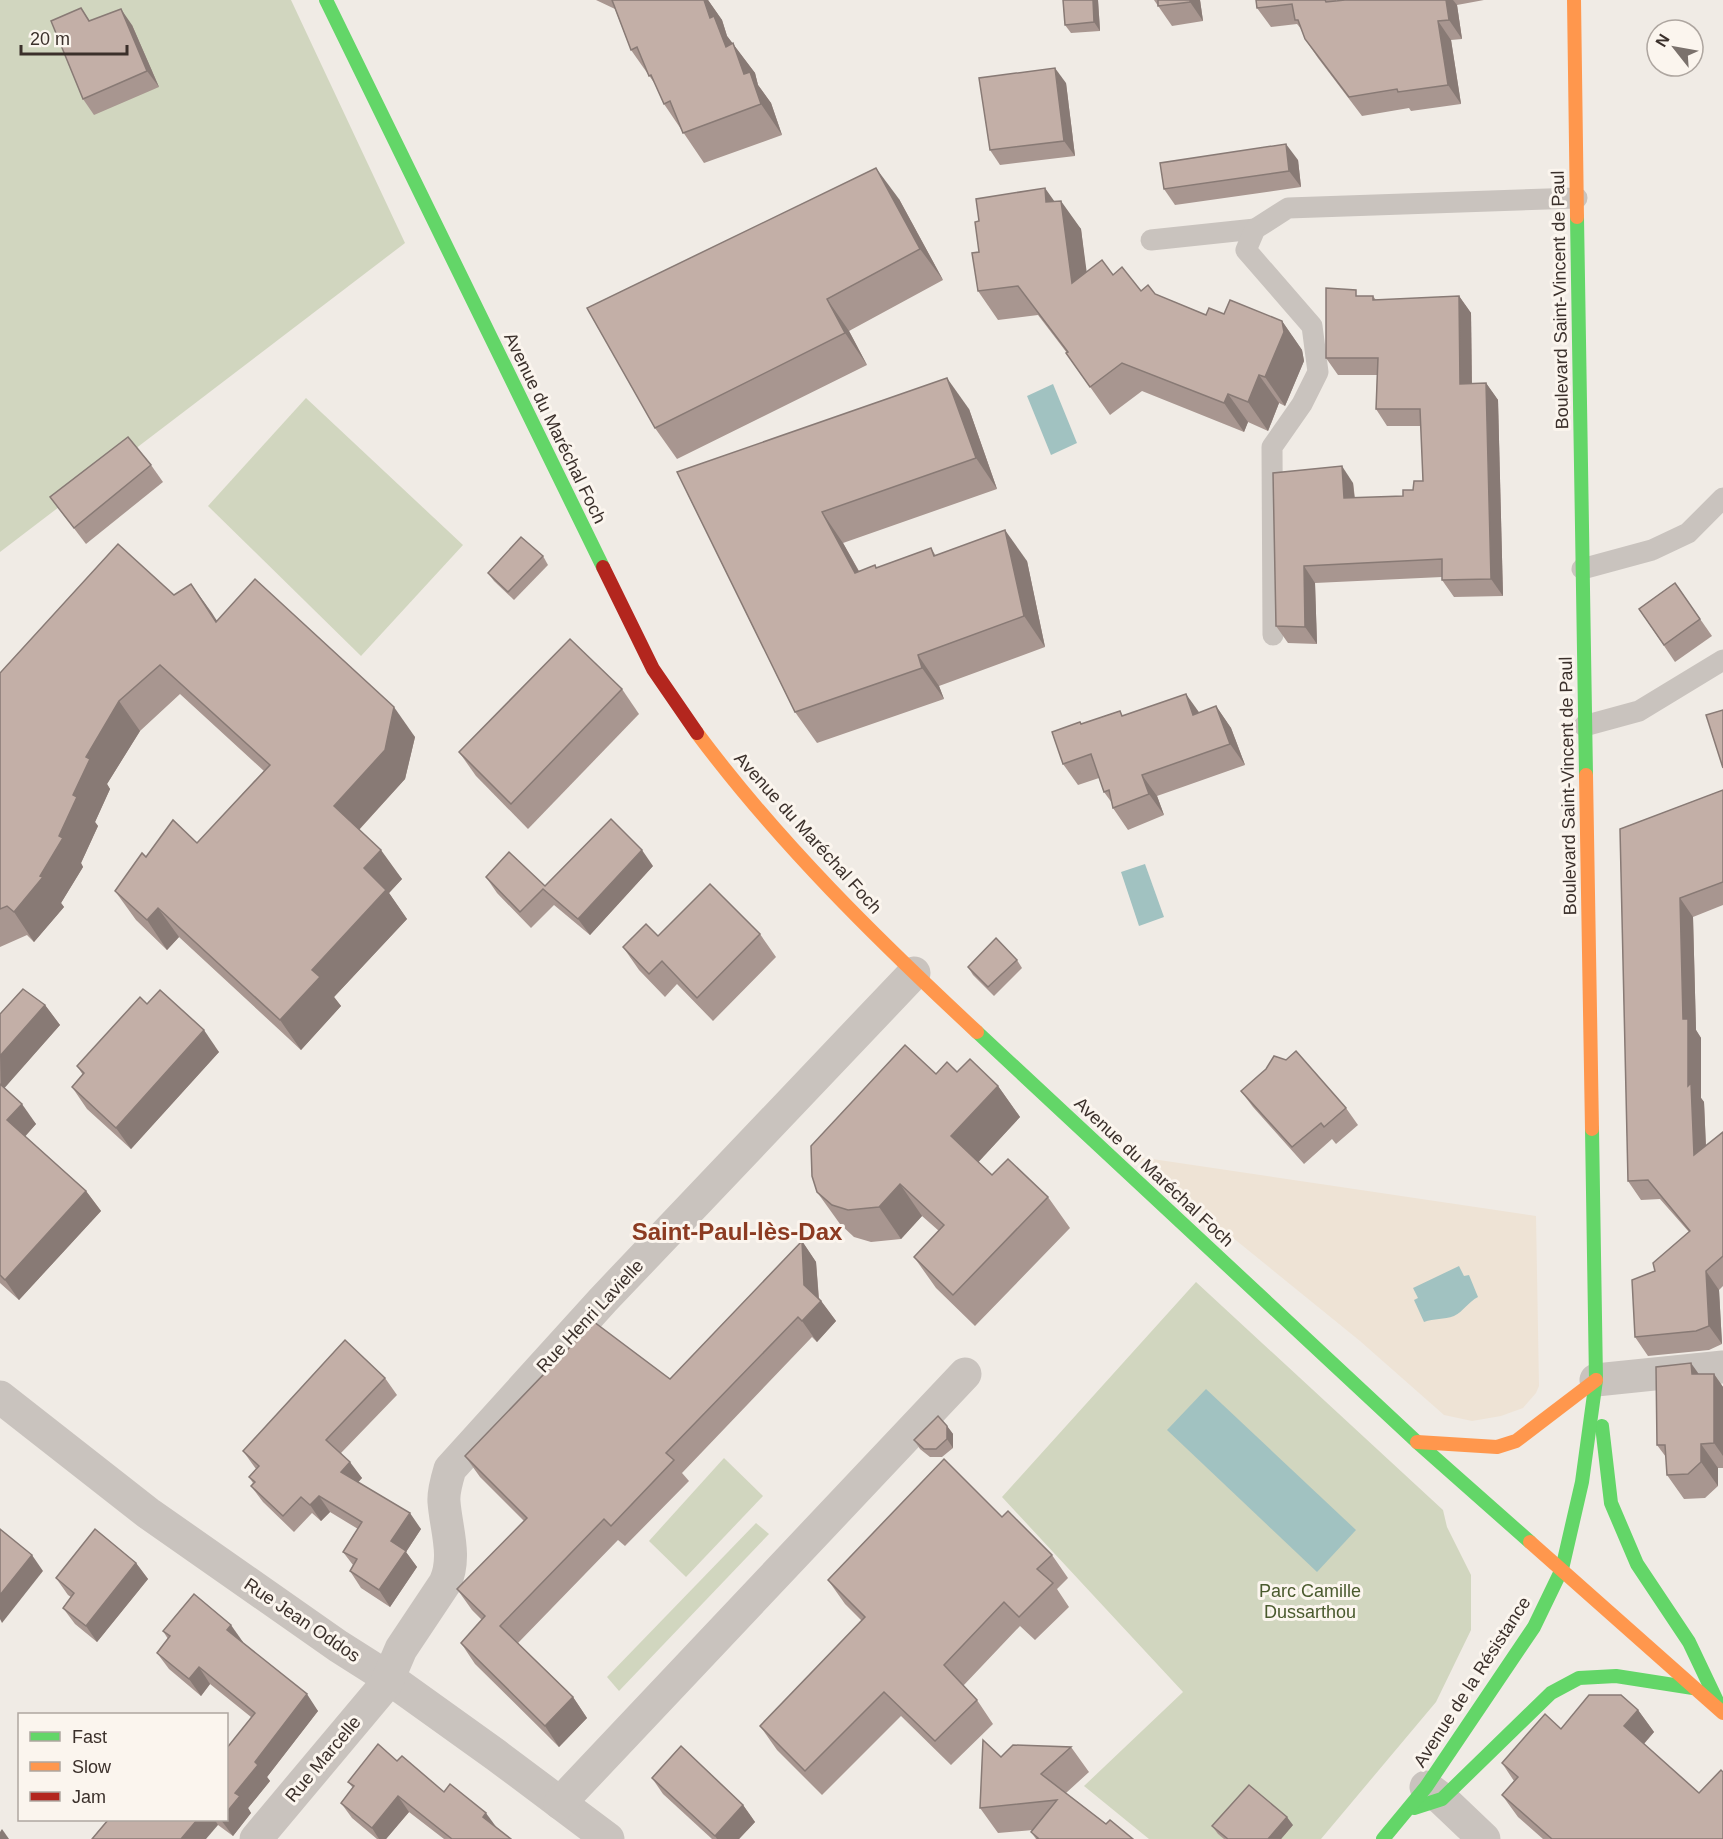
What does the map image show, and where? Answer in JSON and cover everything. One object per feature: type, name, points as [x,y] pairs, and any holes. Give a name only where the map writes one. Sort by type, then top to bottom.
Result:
[{"type":"main road","name":"Avenue du Maréchal Foch","points":[[326,0],[653,669],[728,775],[799,856],[914,973],[1417,1443],[1723,1713]]},
{"type":"main road","name":"Boulevard Saint-Vincent de Paul","points":[[1562,1569],[1582,1482],[1596,1380],[1574,0]]},
{"type":"main road","points":[[1417,1443],[1497,1447],[1516,1441],[1596,1380]]},
{"type":"main road","points":[[1596,1380],[1611,1503],[1637,1564],[1689,1642],[1723,1713]]},
{"type":"main road","name":"Avenue de la Résistance","points":[[1425,1799],[1534,1627],[1562,1569]]},
{"type":"main road","name":"Avenue de la Résistance","points":[[1383,1839],[1425,1799],[1551,1693],[1579,1678],[1616,1676],[1693,1688]]},
{"type":"street","name":"Rue Henri Lavielle","points":[[390,1679],[401,1649],[433,1603],[450,1573],[450,1537],[443,1500],[450,1469],[603,1300],[914,973]]},
{"type":"street","points":[[1596,1380],[1723,1366]]},
{"type":"street","points":[[560,1803],[965,1374]]},
{"type":"street","name":"Rue Jean Oddos","points":[[0,1397],[148,1513],[338,1646],[390,1679],[608,1839]]},
{"type":"street","name":"Rue Marcelle","points":[[256,1839],[390,1679]]},
{"type":"street","points":[[1425,1799],[1484,1839]]},
{"type":"lane","points":[[1151,240],[1255,229],[1288,208],[1577,198]]},
{"type":"lane","points":[[1255,229],[1246,250],[1312,326],[1318,372],[1302,404],[1272,447],[1273,635]]},
{"type":"lane","points":[[1582,569],[1652,550],[1688,533],[1723,498]]},
{"type":"lane","points":[[1584,726],[1639,711],[1723,660]]},
{"type":"green space","points":[[0,0],[291,0],[405,243],[0,552]]},
{"type":"green space","points":[[306,398],[463,545],[361,656],[208,506]]},
{"type":"green space","name":"Parc Camille Dussarthou","points":[[1196,1282],[1443,1510],[1447,1527],[1471,1575],[1471,1630],[1436,1702],[1321,1839],[1149,1839],[1084,1786],[1183,1692],[1002,1497]]},
{"type":"green space","points":[[724,1458],[763,1496],[686,1577],[649,1541]]},
{"type":"green space","points":[[756,1523],[769,1534],[619,1691],[607,1677]]},
{"type":"shaded area","points":[[1132,1156],[1536,1216],[1539,1386],[1536,1393],[1523,1408],[1501,1416],[1472,1421],[1444,1415],[1360,1341]]},
{"type":"water","points":[[1053,384],[1077,443],[1051,455],[1027,396]]},
{"type":"water","points":[[1145,864],[1164,917],[1139,926],[1121,872]]},
{"type":"water","points":[[1459,1266],[1464,1276],[1469,1275],[1478,1297],[1454,1316],[1424,1322],[1414,1300],[1418,1298],[1413,1288]]},
{"type":"water","points":[[1206,1389],[1356,1530],[1317,1572],[1167,1430]]},
{"type":"building","points":[[612,0],[704,0],[710,18],[714,16],[726,47],[733,43],[744,74],[750,72],[761,104],[683,133],[670,101],[664,104],[637,47],[631,50]]},
{"type":"building","points":[[1063,0],[1093,0],[1094,22],[1065,25]]},
{"type":"building","points":[[1158,0],[1190,0],[1190,2],[1158,6]]},
{"type":"building","points":[[1256,0],[1325,0],[1326,2],[1446,0],[1449,20],[1438,21],[1448,85],[1398,92],[1397,89],[1349,97],[1305,39],[1298,20],[1295,20],[1292,4],[1257,8]]},
{"type":"building","points":[[81,8],[89,21],[121,9],[147,71],[83,99],[51,21]]},
{"type":"building","points":[[1055,68],[1064,141],[990,150],[979,78]]},
{"type":"building","points":[[1286,144],[1289,171],[1164,189],[1160,163]]},
{"type":"building","points":[[876,168],[920,249],[827,299],[845,333],[655,428],[587,308]]},
{"type":"building","points":[[1045,188],[1046,202],[1061,201],[1072,283],[1102,260],[1113,275],[1122,267],[1141,291],[1148,285],[1155,294],[1206,315],[1209,308],[1224,314],[1230,300],[1282,321],[1284,332],[1265,377],[1259,375],[1248,402],[1228,394],[1224,403],[1122,363],[1090,387],[1066,353],[1068,352],[1018,286],[978,291],[972,253],[979,252],[975,222],[979,221],[976,199]]},
{"type":"building","points":[[1326,288],[1356,290],[1356,296],[1373,296],[1373,300],[1459,296],[1460,384],[1486,383],[1491,579],[1442,580],[1442,559],[1304,566],[1305,627],[1276,626],[1273,473],[1342,466],[1344,498],[1403,496],[1403,490],[1413,490],[1414,481],[1423,481],[1420,409],[1376,409],[1378,358],[1326,358]]},
{"type":"building","points":[[947,378],[976,458],[822,512],[855,573],[875,565],[876,568],[931,548],[934,556],[1005,530],[1024,616],[918,655],[922,668],[795,712],[677,472]]},
{"type":"building","points":[[128,437],[151,465],[74,528],[50,497]]},
{"type":"building","points":[[521,537],[543,556],[508,592],[488,573]]},
{"type":"building","points":[[118,544],[174,595],[191,584],[216,622],[255,579],[394,707],[385,750],[334,806],[381,850],[364,868],[386,890],[312,970],[320,977],[280,1020],[158,908],[147,920],[115,891],[142,853],[146,857],[173,820],[197,843],[270,765],[160,665],[119,701],[86,757],[90,759],[73,795],[77,797],[59,836],[63,838],[40,876],[43,877],[14,912],[7,906],[0,909],[0,673]]},
{"type":"building","points":[[1675,583],[1700,619],[1664,645],[1639,609]]},
{"type":"building","points":[[570,639],[622,689],[511,804],[459,752]]},
{"type":"building","points":[[1186,694],[1193,715],[1216,706],[1230,744],[1142,775],[1149,794],[1113,808],[1109,790],[1104,792],[1091,754],[1063,764],[1052,732],[1120,711],[1122,716]]},
{"type":"building","points":[[1723,710],[1723,768],[1706,715]]},
{"type":"building","points":[[1723,790],[1723,882],[1680,898],[1683,1019],[1688,1019],[1688,1086],[1691,1083],[1694,1155],[1723,1132],[1723,1256],[1706,1271],[1709,1326],[1696,1331],[1635,1337],[1632,1280],[1655,1271],[1653,1263],[1690,1231],[1648,1180],[1628,1181],[1620,829]]},
{"type":"building","points":[[611,819],[642,850],[578,919],[543,889],[520,912],[486,877],[509,852],[545,886]]},
{"type":"building","points":[[710,884],[760,934],[697,998],[662,961],[649,974],[623,947],[646,924],[658,936]]},
{"type":"building","points":[[996,938],[1017,960],[988,987],[968,967]]},
{"type":"building","points":[[23,989],[45,1005],[0,1056],[0,1014]]},
{"type":"building","points":[[160,990],[204,1030],[116,1128],[72,1087],[84,1073],[77,1066],[140,997],[147,1004]]},
{"type":"building","points":[[905,1045],[936,1074],[947,1062],[957,1072],[970,1059],[998,1086],[951,1136],[992,1175],[1008,1159],[1048,1197],[953,1295],[914,1257],[944,1225],[900,1184],[879,1207],[848,1210],[832,1205],[817,1192],[812,1176],[811,1146]]},
{"type":"building","points":[[1296,1051],[1346,1108],[1324,1127],[1321,1123],[1292,1147],[1241,1091],[1266,1069],[1274,1056],[1286,1060]]},
{"type":"building","points":[[0,1084],[22,1104],[7,1120],[86,1191],[5,1280],[0,1275]]},
{"type":"building","points":[[802,1241],[804,1285],[821,1301],[802,1321],[798,1317],[666,1453],[674,1460],[611,1526],[604,1519],[500,1626],[573,1697],[545,1726],[461,1643],[485,1616],[457,1589],[527,1518],[465,1456],[594,1322],[670,1379]]},
{"type":"building","points":[[345,1340],[385,1378],[326,1440],[350,1462],[341,1472],[410,1513],[391,1541],[406,1551],[379,1590],[350,1571],[357,1559],[343,1552],[362,1522],[319,1496],[310,1505],[301,1497],[283,1516],[251,1486],[255,1482],[249,1477],[259,1466],[243,1451]]},
{"type":"building","points":[[1691,1363],[1692,1374],[1714,1374],[1714,1443],[1701,1444],[1701,1462],[1688,1474],[1667,1475],[1665,1445],[1657,1445],[1656,1367]]},
{"type":"building","points":[[938,1416],[947,1426],[947,1439],[936,1449],[924,1449],[914,1440]]},
{"type":"building","points":[[944,1459],[1002,1517],[1008,1511],[1052,1555],[1037,1569],[1053,1583],[1019,1617],[1004,1602],[944,1665],[977,1700],[935,1741],[884,1692],[805,1771],[760,1726],[865,1617],[828,1580]]},
{"type":"building","points":[[0,1529],[32,1555],[0,1595]]},
{"type":"building","points":[[95,1529],[136,1563],[86,1626],[63,1608],[74,1593],[56,1578]]},
{"type":"building","points":[[194,1594],[231,1625],[227,1630],[307,1694],[255,1762],[258,1765],[235,1793],[240,1796],[228,1811],[228,1747],[255,1713],[199,1667],[189,1679],[157,1653],[170,1636],[163,1631]]},
{"type":"building","points":[[1589,1695],[1621,1695],[1638,1710],[1624,1726],[1699,1793],[1721,1770],[1723,1772],[1723,1839],[1552,1839],[1502,1795],[1518,1777],[1502,1763],[1545,1714],[1561,1729]]},
{"type":"building","points":[[983,1740],[1001,1757],[1013,1745],[1071,1747],[1041,1774],[1106,1824],[1110,1820],[1133,1839],[1037,1839],[1031,1832],[1057,1800],[980,1808]]},
{"type":"building","points":[[378,1744],[397,1761],[402,1756],[444,1792],[450,1784],[486,1813],[483,1817],[511,1839],[452,1839],[398,1796],[372,1828],[341,1803],[354,1786],[348,1782]]},
{"type":"building","points":[[681,1746],[743,1805],[715,1836],[652,1778]]},
{"type":"building","points":[[1249,1785],[1287,1817],[1268,1839],[1228,1839],[1212,1826]]},
{"type":"building","points":[[107,1821],[196,1821],[181,1839],[92,1839]]},
{"type":"traffic: fast","points":[[326,0],[603,567]]},
{"type":"traffic: fast","points":[[1577,217],[1586,775]]},
{"type":"traffic: fast","points":[[977,1032],[1417,1442],[1530,1542]]},
{"type":"traffic: fast","points":[[1383,1839],[1426,1787],[1534,1627],[1562,1569],[1582,1482],[1596,1380],[1592,1129]]},
{"type":"traffic: fast","points":[[1602,1426],[1611,1503],[1637,1564],[1689,1642],[1718,1703]]},
{"type":"traffic: fast","points":[[1414,1808],[1442,1799],[1551,1693],[1579,1678],[1616,1676],[1693,1688]]},
{"type":"traffic: slow","points":[[1574,0],[1577,217]]},
{"type":"traffic: slow","points":[[697,733],[761,813],[830,889],[977,1032]]},
{"type":"traffic: slow","points":[[1586,775],[1592,1129]]},
{"type":"traffic: slow","points":[[1417,1442],[1497,1447],[1516,1441],[1596,1380]]},
{"type":"traffic: slow","points":[[1530,1542],[1723,1713]]},
{"type":"traffic: jam","points":[[603,567],[653,669],[697,733]]},
{"type":"district","name":"Saint-Paul-lès-Dax","points":[[737,1232]]}]
